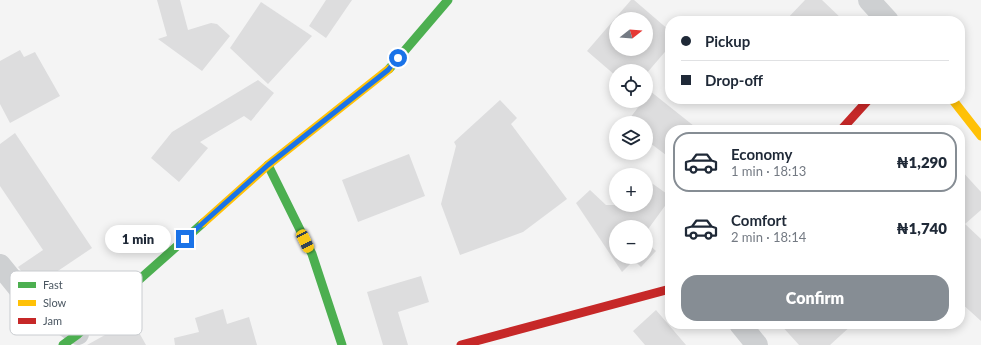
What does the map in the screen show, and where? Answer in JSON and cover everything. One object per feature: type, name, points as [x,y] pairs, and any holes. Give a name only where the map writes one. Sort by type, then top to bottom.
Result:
[{"type":"street","points":[[142,276],[268,165],[388,70],[448,0]]},
{"type":"street","points":[[846,125],[864,104]]},
{"type":"street","points":[[956,104],[981,136]]},
{"type":"street","points":[[268,165],[312,254],[342,345]]},
{"type":"street","points":[[0,265],[10,277]]},
{"type":"street","points":[[462,345],[665,290]]},
{"type":"street","points":[[744,329],[757,345]]},
{"type":"building","points":[[157,0],[180,0],[188,30],[211,23],[217,24],[230,36],[202,71],[158,39],[167,36]]},
{"type":"building","points":[[326,0],[352,0],[326,38],[309,26]]},
{"type":"building","points":[[631,0],[634,0],[648,12],[621,12]]},
{"type":"building","points":[[805,0],[822,0],[839,16],[790,16]]},
{"type":"building","points":[[261,2],[312,36],[268,84],[230,48]]},
{"type":"building","points":[[653,16],[665,27],[665,52],[653,66],[653,64],[609,64],[609,70],[587,51],[609,26],[609,56],[653,56]]},
{"type":"building","points":[[20,50],[24,57],[35,52],[60,96],[10,123],[0,104],[0,61]]},
{"type":"building","points":[[258,80],[274,93],[251,121],[244,116],[200,142],[208,148],[179,182],[151,158],[172,132]]},
{"type":"building","points":[[653,93],[693,125],[665,125],[665,154],[653,145],[653,116],[632,116],[638,108],[653,108]]},
{"type":"building","points":[[500,100],[517,118],[511,124],[567,199],[523,232],[460,255],[441,204],[456,146],[454,142]]},
{"type":"building","points":[[15,133],[92,248],[58,271],[21,271],[18,267],[43,250],[0,186],[0,144]]},
{"type":"building","points":[[409,154],[425,196],[358,222],[342,180]]},
{"type":"building","points":[[965,174],[981,192],[981,210],[965,224]]},
{"type":"building","points":[[653,184],[665,192],[665,206],[653,222],[653,220],[609,220],[609,252],[576,203],[590,190],[606,205],[609,205],[609,212],[653,212]]},
{"type":"building","points":[[965,224],[981,239],[981,321],[965,307]]},
{"type":"building","points":[[617,264],[630,264],[622,272]]},
{"type":"building","points":[[421,276],[429,302],[398,312],[408,345],[383,345],[367,292]]},
{"type":"building","points":[[223,309],[227,324],[249,317],[257,345],[175,345],[174,338],[199,332],[195,318]]},
{"type":"building","points":[[656,310],[665,320],[665,329],[672,329],[686,345],[645,345],[633,331]]},
{"type":"building","points":[[785,329],[848,329],[830,345],[799,345]]},
{"type":"building","points":[[105,335],[140,335],[146,345],[87,345]]},
{"type":"traffic: fast","points":[[389,69],[448,0]]},
{"type":"traffic: fast","points":[[268,165],[312,254],[342,345]]},
{"type":"traffic: fast","points":[[142,277],[203,223]]},
{"type":"traffic: fast","points":[[63,345],[77,335]]},
{"type":"traffic: slow","points":[[203,223],[268,165],[389,69]]},
{"type":"traffic: slow","points":[[956,104],[981,136]]},
{"type":"traffic: jam","points":[[846,125],[864,104]]},
{"type":"traffic: jam","points":[[461,345],[665,290]]},
{"type":"route","points":[[185,239],[268,165],[388,70],[398,58]]}]
